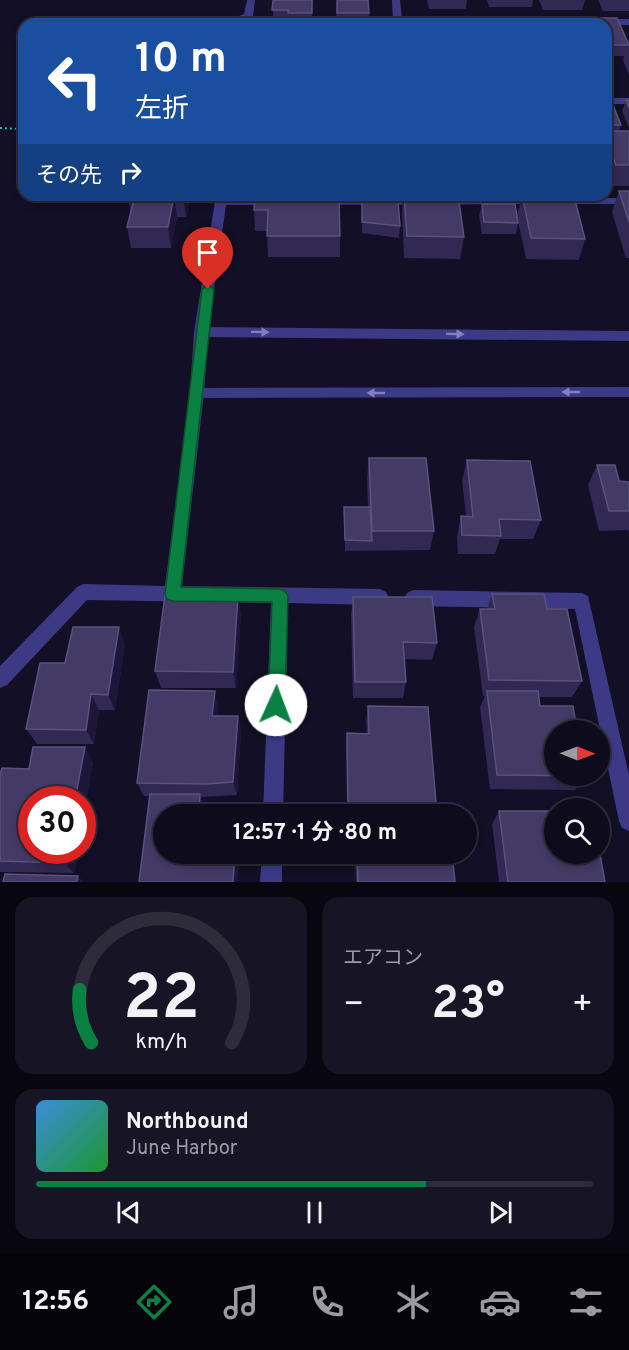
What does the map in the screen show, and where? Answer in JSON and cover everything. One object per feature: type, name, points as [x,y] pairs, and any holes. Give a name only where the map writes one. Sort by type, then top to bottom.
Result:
[{"type":"street","points":[[247,18],[251,0]]},
{"type":"street","points":[[396,0],[398,18]]},
{"type":"street","points":[[612,22],[629,22]]},
{"type":"street","points":[[612,101],[629,101]]},
{"type":"street","points":[[173,594],[197,393],[201,332],[222,201]]},
{"type":"street","points":[[612,201],[629,201]]},
{"type":"street","points":[[201,332],[629,336]]},
{"type":"street","points":[[197,393],[629,392]]},
{"type":"street","points":[[0,679],[83,592],[582,601],[629,821]]},
{"type":"street","points":[[273,804],[280,596]]},
{"type":"street","points":[[271,882],[272,864]]},
{"type":"path","points":[[0,128],[18,129]]},
{"type":"building","points":[[273,0],[312,0],[312,13],[272,10]]},
{"type":"building","points":[[337,0],[368,0],[369,13],[337,13]]},
{"type":"building","points":[[612,18],[617,18],[629,45],[612,45]]},
{"type":"building","points":[[612,102],[621,125],[612,125]]},
{"type":"building","points":[[612,131],[629,131],[629,165],[616,165],[612,154]]},
{"type":"building","points":[[619,191],[629,191],[629,222]]},
{"type":"building","points":[[134,201],[173,201],[168,227],[127,227]]},
{"type":"building","points":[[255,201],[339,202],[340,236],[267,236],[268,210],[254,210]]},
{"type":"building","points":[[362,201],[398,201],[400,226],[362,222]]},
{"type":"building","points":[[404,201],[459,201],[464,237],[407,236]]},
{"type":"building","points":[[523,201],[575,201],[585,239],[531,238]]},
{"type":"building","points":[[482,204],[515,204],[518,223],[484,222]]},
{"type":"building","points":[[369,458],[426,458],[434,531],[372,531]]},
{"type":"building","points":[[467,460],[530,461],[541,520],[499,519],[501,536],[462,535],[461,516],[473,517]]},
{"type":"building","points":[[597,465],[615,465],[619,481],[629,482],[629,511],[609,511]]},
{"type":"building","points":[[344,507],[370,507],[372,541],[345,540]]},
{"type":"building","points":[[492,594],[544,594],[547,609],[567,609],[582,681],[489,680],[480,609],[495,609]]},
{"type":"building","points":[[165,595],[238,595],[233,672],[155,671]]},
{"type":"building","points":[[353,597],[432,597],[437,643],[403,642],[406,682],[355,682]]},
{"type":"building","points":[[73,627],[119,627],[108,695],[91,694],[86,730],[26,729],[40,663],[65,663]]},
{"type":"building","points":[[149,690],[215,691],[212,716],[238,716],[233,782],[137,783]]},
{"type":"building","points":[[487,691],[538,691],[540,706],[573,706],[575,720],[544,720],[544,776],[497,775]]},
{"type":"building","points":[[368,706],[428,707],[436,803],[348,803],[347,733],[369,734]]},
{"type":"building","points":[[33,747],[85,747],[78,786],[18,786],[18,862],[0,861],[0,775],[2,768],[29,769]]},
{"type":"building","points":[[150,794],[200,794],[200,804],[153,804],[153,864],[234,864],[233,882],[139,882]]},
{"type":"building","points":[[499,811],[544,811],[544,864],[602,864],[605,882],[508,882]]},
{"type":"building","points":[[357,864],[453,864],[455,882],[358,882]]},
{"type":"building","points":[[5,874],[78,876],[77,882],[3,882]]},
{"type":"route","points":[[208,289],[201,332],[197,393],[173,594],[280,596],[276,705]]}]
